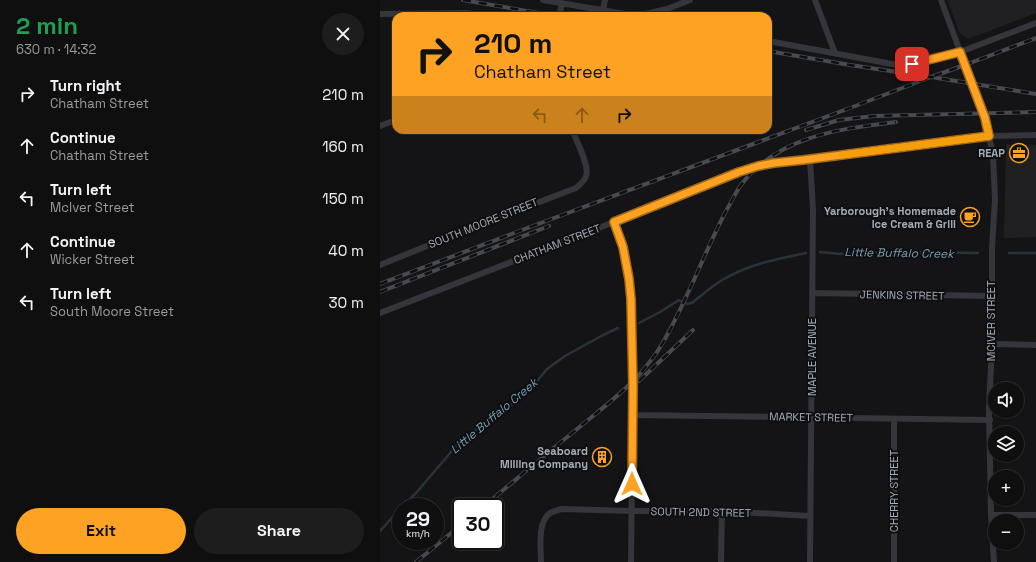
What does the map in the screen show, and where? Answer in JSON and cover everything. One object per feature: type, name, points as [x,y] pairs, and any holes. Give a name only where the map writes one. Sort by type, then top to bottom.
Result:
[{"type":"street","points":[[543,0],[615,12]]},
{"type":"street","points":[[603,10],[605,0]]},
{"type":"street","points":[[654,12],[690,0]]},
{"type":"street","points":[[814,0],[835,53]]},
{"type":"street","name":"MCIVER STREET","points":[[941,0],[985,118],[993,154],[995,190],[992,247],[990,420],[991,514]]},
{"type":"street","points":[[560,12],[562,4]]},
{"type":"street","points":[[380,14],[392,14]]},
{"type":"street","points":[[772,42],[903,66],[960,52],[1036,23]]},
{"type":"street","points":[[380,126],[392,122]]},
{"type":"street","name":"SOUTH MOORE STREET","points":[[380,265],[576,188],[585,179],[587,175],[587,167],[574,134]]},
{"type":"street","name":"CHATHAM STREET","points":[[380,313],[752,168],[774,163],[989,136],[1036,135]]},
{"type":"street","name":"MAPLE AVENUE","points":[[806,160],[813,210],[810,562]]},
{"type":"street","points":[[614,222],[623,247],[631,299],[631,562]]},
{"type":"street","name":"JENKINS STREET","points":[[812,293],[992,296]]},
{"type":"street","points":[[992,344],[1036,345]]},
{"type":"street","name":"MARKET STREET","points":[[632,415],[990,420]]},
{"type":"street","name":"CHERRY STREET","points":[[894,419],[894,562]]},
{"type":"street","name":"SOUTH 2ND STREET","points":[[541,562],[541,533],[543,523],[546,517],[556,510],[722,511],[810,516]]},
{"type":"street","points":[[721,562],[722,511]]},
{"type":"street","points":[[1024,515],[1036,515]]},
{"type":"street","name":"MCIVER STREET","points":[[993,550],[994,562]]},
{"type":"shaded area","points":[[947,0],[1036,0],[1036,13],[968,39],[960,33]]},
{"type":"shaded area","points":[[1006,144],[1036,145],[1036,237],[1004,238]]},
{"type":"waterway","name":"Little Buffalo Creek","points":[[820,252],[840,254],[904,252],[978,253]]},
{"type":"waterway","name":"Little Buffalo Creek","points":[[639,323],[679,300],[687,304],[692,303],[720,281],[744,269],[785,257],[806,253]]},
{"type":"waterway","name":"Little Buffalo Creek","points":[[1009,253],[1036,253]]},
{"type":"waterway","name":"Little Buffalo Creek","points":[[411,498],[457,445],[477,429],[500,414],[531,388],[547,369],[565,356],[618,328]]},
{"type":"waterway","name":"Little Buffalo Creek","points":[[380,531],[392,518]]},
{"type":"railway","points":[[463,0],[533,12]]},
{"type":"railway","points":[[380,284],[1036,38]]},
{"type":"railway","points":[[772,52],[1036,94]]},
{"type":"railway","points":[[806,130],[839,120],[874,116],[1036,112]]},
{"type":"railway","points":[[494,498],[609,403],[644,369],[661,346],[671,328],[726,211],[741,185],[756,169],[773,155],[791,145],[811,138],[853,128],[896,122]]},
{"type":"railway","points":[[380,292],[549,226]]},
{"type":"railway","points":[[639,381],[693,330]]},
{"type":"railway","points":[[416,562],[452,532]]},
{"type":"slow traffic","points":[[842,155],[989,136],[987,126]]},
{"type":"place","name":"REAP","points":[[1019,153]]},
{"type":"place","name":"Yarborough's Homemade Ice Cream & Grill","points":[[970,217]]},
{"type":"place","name":"Seaboard Milling Company","points":[[602,457]]},
{"type":"route","points":[[632,484],[633,387],[631,299],[623,247],[614,222],[739,172],[758,166],[989,136],[985,118],[960,52],[912,64]]}]
